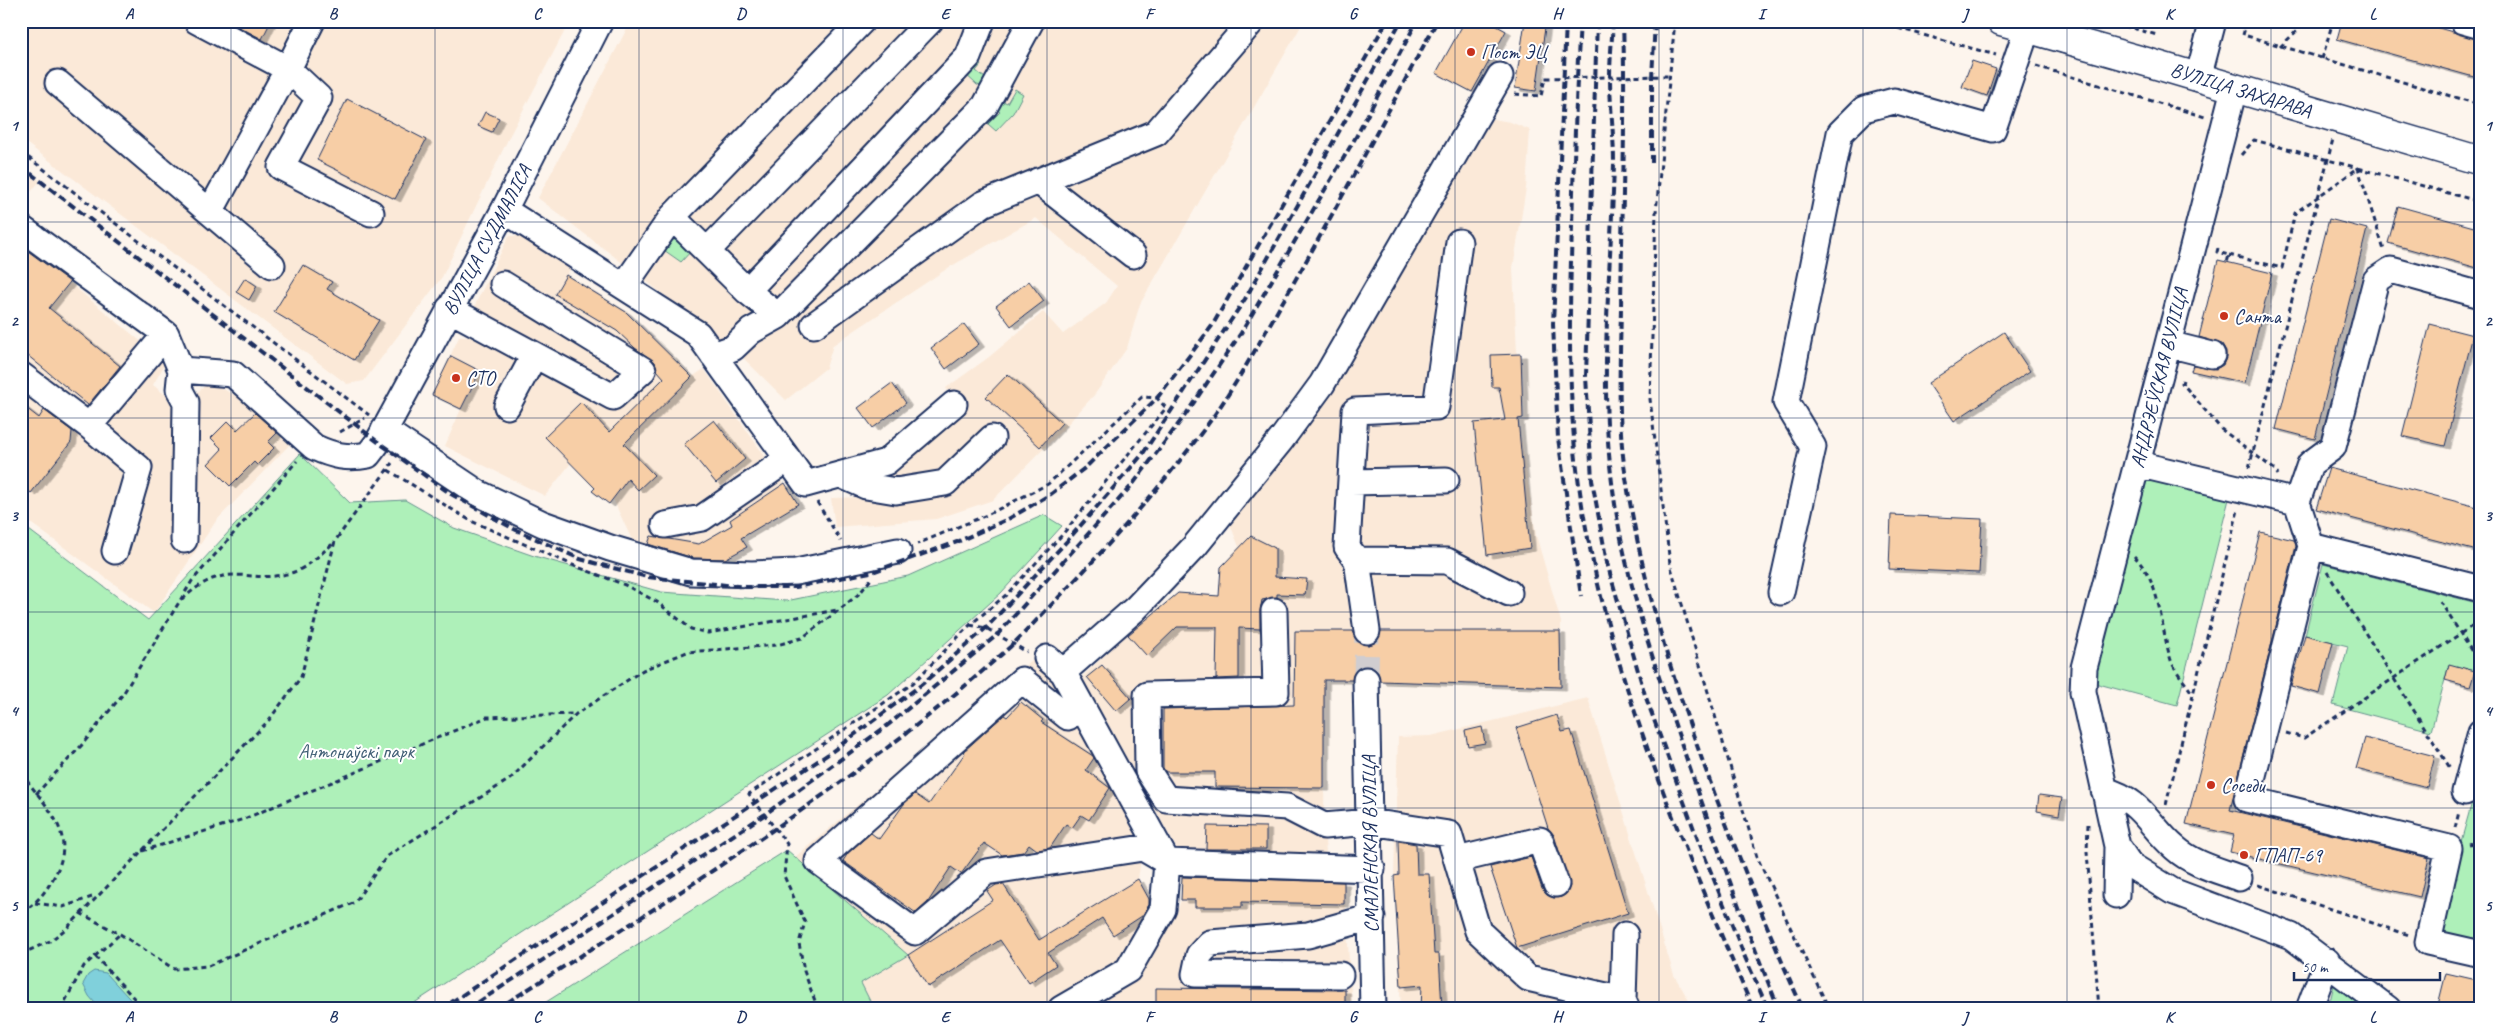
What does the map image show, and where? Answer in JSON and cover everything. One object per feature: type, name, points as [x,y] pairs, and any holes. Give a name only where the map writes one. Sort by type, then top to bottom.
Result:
[{"type":"main road","name":"ВУЛІЦА ЗАХАРАВА","points":[[2001,21],[2027,29],[2068,30],[2198,78],[2481,161]]},
{"type":"street","points":[[197,21],[288,68],[319,98],[281,167],[371,213]]},
{"type":"street","points":[[210,212],[312,21]]},
{"type":"street","name":"ВУЛІЦА СУДМАЛІСА","points":[[314,447],[330,455],[345,458],[368,455],[377,422],[449,309],[504,210],[600,21]]},
{"type":"street","points":[[624,286],[672,216],[862,21]]},
{"type":"street","points":[[707,251],[930,21]]},
{"type":"street","points":[[748,291],[968,57],[982,21]]},
{"type":"street","points":[[714,355],[732,348],[751,331],[778,316],[985,106],[1031,21]]},
{"type":"street","points":[[814,325],[983,204],[1156,133],[1252,21]]},
{"type":"street","points":[[2198,78],[2213,21]]},
{"type":"street","points":[[2463,21],[2481,26]]},
{"type":"street","points":[[1781,592],[1814,447],[1786,402],[1840,133],[1864,109],[1894,101],[1993,129],[2027,29]]},
{"type":"street","points":[[58,83],[272,265]]},
{"type":"street","points":[[1061,1009],[1128,970],[1163,909],[1167,862],[1055,665],[1135,609],[1194,547],[1281,440],[1322,384],[1496,84]]},
{"type":"street","name":"АНДРЭЕЎСКАЯ ВУЛІЦА","points":[[2117,846],[2083,692],[2084,668],[2137,464],[2190,350],[2234,89]]},
{"type":"street","points":[[1038,181],[1133,255]]},
{"type":"street","points":[[504,210],[698,334],[806,484],[886,462],[954,404]]},
{"type":"street","points":[[672,216],[748,291],[778,316]]},
{"type":"street","points":[[21,228],[166,334],[181,370],[179,389],[186,402],[184,540]]},
{"type":"street","points":[[1367,631],[1357,560],[1347,547],[1355,411],[1436,406],[1459,242]]},
{"type":"street","points":[[2481,295],[2391,270],[2376,280],[2332,447],[2310,464],[2297,502],[2311,546],[2246,799],[2450,848],[2428,942],[2481,954]]},
{"type":"street","points":[[449,309],[612,397],[643,370],[503,284]]},
{"type":"street","points":[[89,426],[166,334]]},
{"type":"street","points":[[506,406],[534,356]]},
{"type":"street","points":[[181,370],[233,374],[314,447]]},
{"type":"street","points":[[21,375],[89,426],[139,468],[115,551]]},
{"type":"street","points":[[377,422],[478,493],[535,520],[610,548],[690,572],[752,574],[796,572],[898,551]]},
{"type":"street","points":[[841,475],[866,486],[896,491],[945,483],[992,438]]},
{"type":"street","points":[[665,525],[702,518],[788,459]]},
{"type":"street","points":[[2137,464],[2297,502]]},
{"type":"street","points":[[1351,482],[1446,480]]},
{"type":"street","points":[[2311,546],[2423,576],[2481,589]]},
{"type":"street","points":[[1357,560],[1446,561],[1509,593]]},
{"type":"street","points":[[1274,611],[1276,692],[1147,695],[1148,771],[1166,799],[1286,807],[1324,826],[1370,822],[1449,834],[1478,930],[1528,978],[1625,1005],[1625,935]]},
{"type":"street","points":[[1068,716],[1022,680],[818,861],[915,932],[986,872],[1143,848],[1167,862],[1372,869]]},
{"type":"street","name":"СМАЛЕНСКАЯ ВУЛІЦА","points":[[1366,680],[1372,869],[1373,1009]]},
{"type":"street","points":[[2465,792],[2481,732]]},
{"type":"street","points":[[2104,790],[2122,794],[2136,805],[2174,848],[2192,860],[2239,878]]},
{"type":"street","points":[[1457,860],[1540,840],[1556,884]]},
{"type":"street","points":[[2116,895],[2117,846]]},
{"type":"street","points":[[2117,846],[2130,865],[2172,891],[2291,936],[2327,961],[2388,1009]]},
{"type":"street","points":[[1340,975],[1195,974],[1199,955],[1210,943],[1308,935],[1372,916]]},
{"type":"street","points":[[2317,1002],[2327,961]]},
{"type":"path","points":[[1675,21],[1656,212],[1650,399],[1670,564],[1757,857],[1829,1009]]},
{"type":"path","points":[[1872,21],[2016,60],[2210,118]]},
{"type":"path","points":[[2107,21],[2157,35]]},
{"type":"path","points":[[2247,21],[2245,36],[2481,105]]},
{"type":"path","points":[[2280,47],[2307,21]]},
{"type":"path","points":[[2322,59],[2333,21]]},
{"type":"path","points":[[1496,84],[1540,96],[1545,78],[1670,76]]},
{"type":"path","points":[[2238,164],[2241,154],[2254,140],[2481,202]]},
{"type":"path","points":[[21,152],[377,422]]},
{"type":"path","points":[[2165,806],[2327,160]]},
{"type":"path","points":[[2218,245],[2217,252],[2282,268],[2296,213],[2358,168]]},
{"type":"path","points":[[2358,168],[2391,270]]},
{"type":"path","points":[[2227,263],[2229,255]]},
{"type":"path","points":[[2190,350],[2182,383],[2221,429],[2274,469],[2297,502]]},
{"type":"path","points":[[818,1009],[804,970],[799,943],[806,922],[784,876],[787,844],[749,794],[912,684],[970,624],[1006,595],[1062,535],[1166,408],[1157,398],[1142,398],[1048,484],[989,514],[898,551]]},
{"type":"path","points":[[36,794],[81,746],[123,694],[192,581],[294,464],[314,447]]},
{"type":"path","points":[[177,604],[194,588],[212,578],[230,574],[280,575],[296,571],[335,541],[388,470]]},
{"type":"path","points":[[2117,540],[2140,563],[2160,606],[2170,659],[2193,694]]},
{"type":"path","points":[[21,954],[50,941],[80,913],[269,720],[301,677],[335,541]]},
{"type":"path","points":[[2311,546],[2393,680],[2481,817]]},
{"type":"path","points":[[2423,576],[2481,666]]},
{"type":"path","points":[[80,913],[120,934],[174,969],[208,966],[355,902],[387,856],[510,779],[576,714],[642,670],[687,652],[777,645],[802,638],[860,593]]},
{"type":"path","points":[[2264,728],[2304,738],[2481,620]]},
{"type":"path","points":[[970,624],[986,628],[1020,650],[1055,665]]},
{"type":"path","points":[[140,851],[244,819],[487,717],[576,714]]},
{"type":"path","points":[[21,773],[36,794],[56,816],[64,844],[59,870],[35,903],[21,912]]},
{"type":"path","points":[[2450,848],[2465,792]]},
{"type":"path","points":[[21,796],[23,808],[21,815]]},
{"type":"path","points":[[2239,878],[2428,942]]},
{"type":"path","points":[[35,903],[63,907],[96,896]]},
{"type":"path","points":[[61,1009],[84,966],[120,934]]},
{"type":"path","points":[[94,956],[144,1009]]},
{"type":"shaded area","points":[[21,21],[570,21],[510,135],[442,277],[364,381],[347,384],[22,140]]},
{"type":"shaded area","points":[[631,21],[1304,21],[1140,304],[1127,348],[1095,394],[1066,426],[993,500],[936,519],[835,527],[831,498],[897,496],[888,466],[964,415],[946,388],[989,357],[1043,312],[1063,334],[1106,303],[1117,286],[1036,218],[948,268],[833,345],[826,368],[786,400],[733,348],[538,198]]},
{"type":"shaded area","points":[[1483,117],[1510,122],[1530,130],[1526,188],[1513,268],[1517,353],[1521,354],[1523,418],[1518,419],[1536,535],[1561,622],[1561,687],[1325,680],[1324,826],[1326,854],[1177,849],[1082,677],[1127,634],[1178,593],[1219,596],[1248,567],[1229,558],[1239,547],[1228,519]]},
{"type":"shaded area","points":[[21,166],[40,181],[23,201],[21,200]]},
{"type":"shaded area","points":[[509,236],[519,236],[570,269],[567,275],[626,312],[692,377],[704,369],[798,504],[741,538],[747,547],[719,562],[637,551],[613,499],[571,463],[545,496],[445,446],[461,409],[432,395],[459,337],[469,337],[482,313],[474,307]]},
{"type":"shaded area","points":[[21,243],[166,362],[153,385],[173,401],[186,401],[210,382],[255,406],[293,441],[216,521],[154,613],[21,516]]},
{"type":"shaded area","points":[[1033,659],[1071,703],[1144,840],[1138,879],[1155,908],[1176,914],[1181,900],[1182,877],[1344,879],[1352,1009],[874,1009],[861,983],[908,955],[795,857]]},
{"type":"shaded area","points":[[1588,698],[1674,975],[1694,1009],[1401,1009],[1394,876],[1398,737],[1431,736]]},
{"type":"green space","points":[[973,60],[981,65],[976,71],[985,78],[986,87],[977,85],[963,72]]},
{"type":"green space","points":[[1015,89],[1023,94],[1013,113],[996,131],[988,124],[1000,112],[996,108],[1001,100],[1007,103]]},
{"type":"green space","points":[[669,240],[679,240],[692,250],[681,262],[661,248]]},
{"type":"green space","name":"Антонаўскі парк","points":[[300,454],[350,503],[405,500],[454,528],[534,556],[661,592],[786,601],[908,576],[1044,515],[1062,526],[1001,593],[888,695],[405,1009],[21,1009],[21,524],[148,620]]},
{"type":"green space","points":[[2144,478],[2229,499],[2177,705],[2091,682]]},
{"type":"green space","points":[[2323,564],[2481,604],[2481,668],[2475,671],[2449,665],[2431,731],[2333,705],[2348,646],[2305,635]]},
{"type":"green space","points":[[2481,770],[2481,949],[2434,938]]},
{"type":"green space","points":[[787,850],[908,955],[861,983],[874,1009],[535,1009]]},
{"type":"green space","points":[[2334,985],[2342,986],[2372,1009],[2332,1009],[2330,1001]]},
{"type":"water","points":[[94,971],[106,973],[139,1009],[100,1009],[89,996],[83,984],[88,975]]},
{"type":"building","points":[[228,21],[271,21],[262,39]]},
{"type":"building","name":"Пост ЭЦ","points":[[1465,21],[1488,21],[1506,31],[1472,92],[1436,73]]},
{"type":"building","points":[[1525,21],[1546,21],[1536,91],[1515,88]]},
{"type":"building","points":[[2342,21],[2414,21],[2481,40],[2481,79],[2337,39]]},
{"type":"building","points":[[1972,61],[1996,69],[1987,96],[1962,87]]},
{"type":"building","points":[[347,99],[426,140],[395,199],[317,160]]},
{"type":"building","points":[[485,112],[499,118],[492,132],[478,126]]},
{"type":"building","points":[[2398,206],[2481,229],[2481,269],[2388,243]]},
{"type":"building","points":[[2329,219],[2367,229],[2315,439],[2276,429]]},
{"type":"building","points":[[21,246],[70,282],[49,308],[120,366],[88,405],[21,350]]},
{"type":"building","points":[[2218,260],[2272,273],[2245,383],[2191,371],[2193,365],[2216,369],[2223,365],[2226,358],[2226,351],[2222,344],[2199,337]]},
{"type":"building","points":[[303,265],[332,282],[327,289],[379,320],[354,360],[274,312]]},
{"type":"building","points":[[566,275],[626,312],[692,377],[624,444],[654,475],[638,490],[628,479],[609,504],[592,491],[595,488],[545,437],[581,402],[609,432],[664,378],[657,370],[655,362],[635,348],[617,331],[555,294]]},
{"type":"building","points":[[245,278],[257,286],[249,300],[236,292]]},
{"type":"building","points":[[1029,281],[1044,301],[1011,326],[996,306]]},
{"type":"building","points":[[964,324],[979,344],[946,369],[931,348]]},
{"type":"building","points":[[2430,324],[2473,335],[2445,446],[2402,436]]},
{"type":"building","points":[[2004,332],[2030,371],[1954,421],[1928,383]]},
{"type":"building","points":[[1521,354],[1523,418],[1518,419],[1530,548],[1487,555],[1474,423],[1505,420],[1499,387],[1492,387],[1491,355]]},
{"type":"building","points":[[451,356],[480,371],[461,409],[432,395]]},
{"type":"building","points":[[1008,374],[1062,423],[1040,447],[986,397]]},
{"type":"building","points":[[892,383],[906,403],[873,428],[858,408]]},
{"type":"building","points":[[21,404],[39,418],[44,410],[72,431],[71,442],[31,493],[21,485]]},
{"type":"building","points":[[255,413],[277,433],[268,442],[274,448],[257,465],[254,462],[230,486],[208,464],[222,449],[211,438],[228,421],[237,430]]},
{"type":"building","points":[[714,420],[745,459],[716,483],[684,444]]},
{"type":"building","points":[[2329,468],[2481,508],[2481,552],[2316,509]]},
{"type":"building","points":[[785,483],[798,504],[741,538],[747,547],[725,559],[693,558],[648,544],[651,536],[699,544],[732,525],[730,520]]},
{"type":"building","points":[[1891,515],[1982,519],[1979,573],[1889,569]]},
{"type":"building","points":[[2260,532],[2294,540],[2296,546],[2230,810],[2429,858],[2420,897],[2230,852],[2234,835],[2186,824]]},
{"type":"building","points":[[1251,536],[1275,548],[1275,577],[1307,579],[1305,595],[1277,594],[1277,597],[1262,600],[1260,629],[1239,628],[1239,678],[1216,679],[1217,627],[1177,627],[1147,656],[1128,635],[1178,593],[1219,596],[1221,567]]},
{"type":"building","points":[[1295,631],[1352,631],[1356,640],[1369,645],[1376,642],[1381,631],[1560,631],[1561,687],[1380,681],[1378,672],[1372,667],[1365,666],[1354,673],[1352,680],[1324,680],[1324,788],[1215,787],[1215,772],[1166,772],[1163,768],[1163,709],[1294,705]]},
{"type":"building","points":[[2305,635],[2333,642],[2320,694],[2291,686]]},
{"type":"building","points":[[2449,664],[2475,671],[2470,687],[2445,680]]},
{"type":"building","points":[[1102,665],[1131,698],[1116,711],[1087,677]]},
{"type":"building","points":[[1021,702],[1043,720],[1041,722],[1093,756],[1094,758],[1086,770],[1110,788],[1089,820],[1081,815],[1072,828],[1066,824],[1050,848],[1037,850],[1029,844],[1023,852],[1002,855],[984,843],[961,874],[951,867],[928,902],[916,913],[843,861],[848,853],[871,833],[879,839],[904,804],[915,794],[929,804],[965,753],[963,752],[1004,715],[1007,717]]},
{"type":"building","points":[[1557,715],[1562,732],[1571,730],[1628,913],[1517,948],[1490,867],[1531,857],[1542,889],[1547,895],[1554,898],[1561,897],[1567,893],[1570,886],[1554,835],[1548,828],[1516,728]]},
{"type":"building","points":[[1482,727],[1485,743],[1468,746],[1465,731]]},
{"type":"building","points":[[2365,738],[2435,756],[2427,787],[2356,769]]},
{"type":"building","points":[[2039,795],[2062,798],[2059,815],[2037,811]]},
{"type":"building","points":[[1207,826],[1266,827],[1266,849],[1206,849]]},
{"type":"building","points":[[1398,841],[1416,844],[1417,874],[1429,874],[1434,954],[1439,954],[1442,1009],[1421,1009],[1422,985],[1401,987],[1394,876],[1399,875]]},
{"type":"building","points":[[1182,877],[1344,882],[1344,904],[1242,902],[1242,907],[1195,907],[1195,900],[1181,900]]},
{"type":"building","points":[[1138,879],[1149,899],[1149,905],[1142,916],[1113,935],[1102,918],[1048,953],[1056,965],[1029,983],[1000,940],[928,987],[908,955],[993,900],[987,891],[996,885],[1003,884],[1039,940]]},
{"type":"building","points":[[2446,973],[2481,981],[2481,1009],[2437,1009]]},
{"type":"building","points":[[1156,988],[1345,990],[1345,1009],[1156,1009]]},
{"type":"tunnel","points":[[1366,680],[1367,631]]},
{"type":"railway","points":[[21,166],[378,442],[451,494],[514,529],[580,559],[647,577],[746,587],[796,587],[875,571],[957,542],[1010,518],[1051,494],[1086,467],[1157,398],[1212,326],[1387,21]]},
{"type":"railway","points":[[441,1009],[830,753],[921,685],[986,628],[1067,541],[1142,455],[1245,299],[1401,21]]},
{"type":"railway","points":[[468,1009],[764,815],[888,725],[997,635],[1133,484],[1186,414],[1241,333],[1357,135],[1417,21]]},
{"type":"railway","points":[[497,1009],[696,882],[826,793],[950,698],[1010,647],[1078,577],[1135,515],[1171,472],[1226,398],[1322,233],[1437,21]]},
{"type":"railway","points":[[1566,21],[1553,324],[1558,438],[1581,596]]},
{"type":"railway","points":[[1580,21],[1574,149],[1570,369],[1574,440],[1583,511],[1612,639],[1653,765],[1702,889],[1753,1009]]},
{"type":"railway","points":[[1597,21],[1586,376],[1592,480],[1607,563],[1645,695],[1695,832],[1744,955],[1768,1009]]},
{"type":"railway","points":[[1613,21],[1610,77],[1614,164],[1607,327],[1606,409],[1618,524],[1634,593],[1664,694],[1731,885],[1779,1009]]},
{"type":"railway","points":[[1623,21],[1624,129],[1620,410],[1622,451],[1633,518],[1655,612],[1698,749],[1732,839],[1803,1009]]},
{"type":"railway","points":[[1652,163],[1652,78],[1655,21]]},
{"type":"place","name":"Пост ЭЦ","points":[[1471,52]]},
{"type":"place","name":"Санта","points":[[2224,316]]},
{"type":"place","name":"СТО","points":[[456,378]]},
{"type":"place","name":"Соседи","points":[[2211,785]]},
{"type":"place","name":"ГПАП-69","points":[[2244,855]]}]
